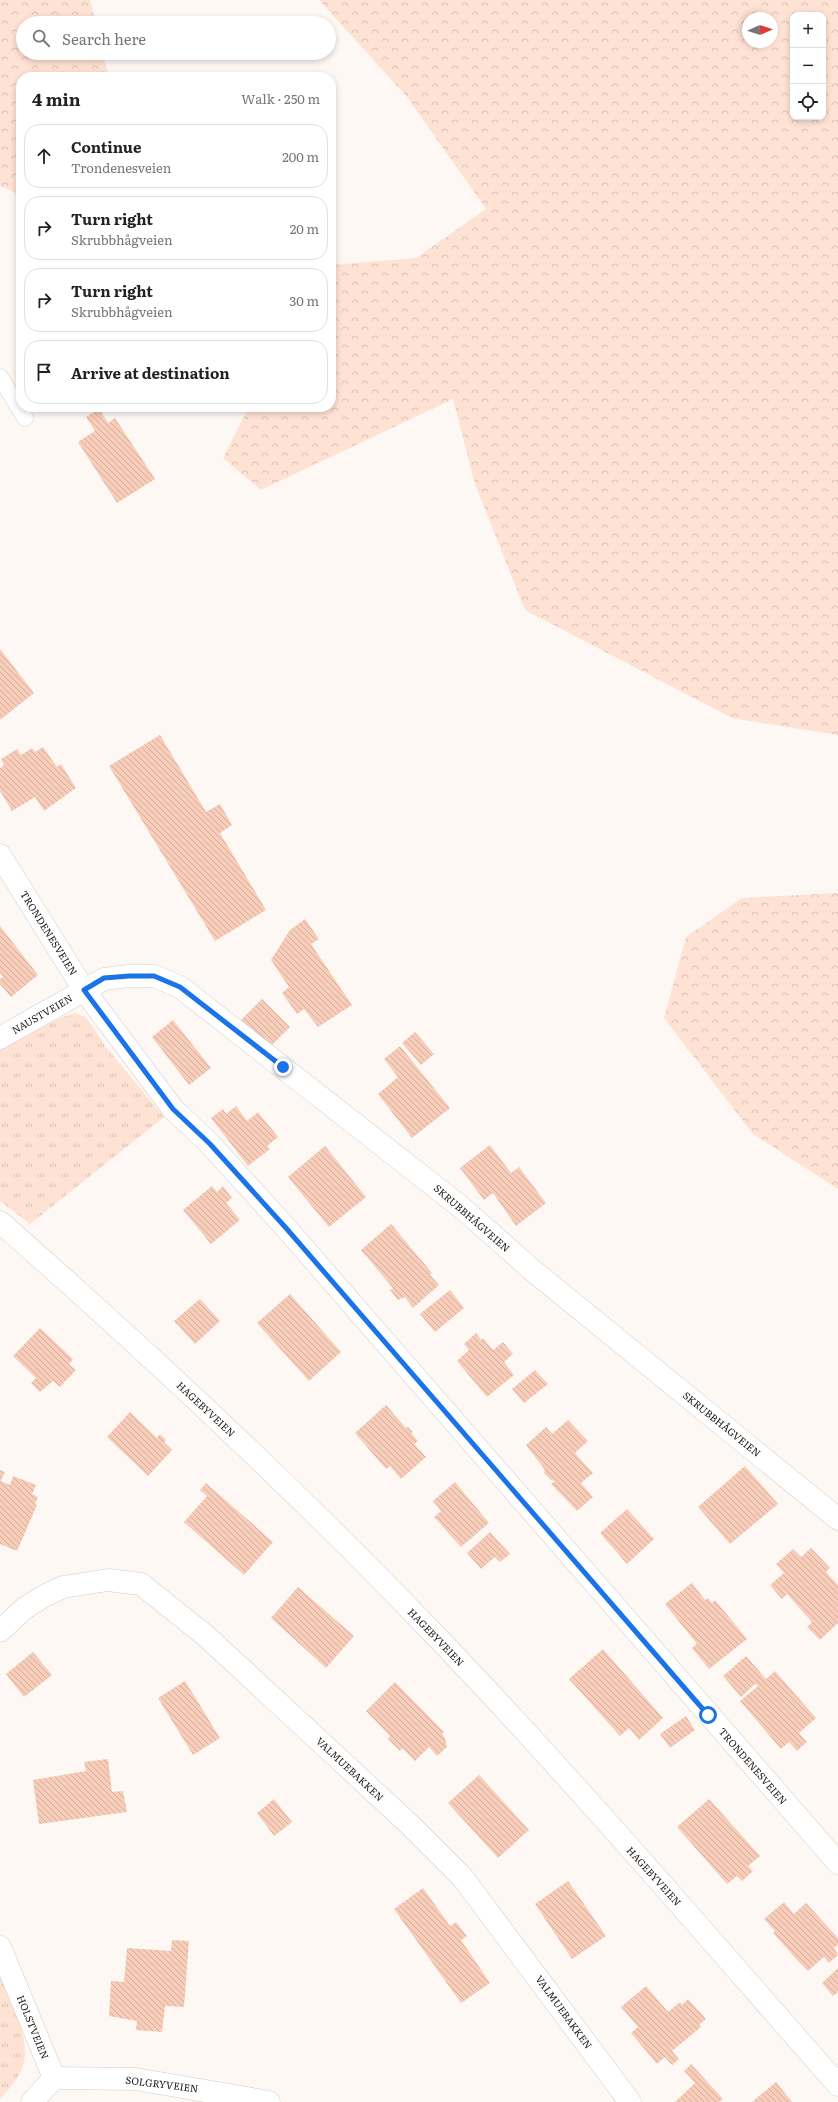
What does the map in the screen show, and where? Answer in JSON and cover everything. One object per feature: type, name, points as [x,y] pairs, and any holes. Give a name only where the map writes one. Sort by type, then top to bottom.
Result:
[{"type":"street","name":"TRONDENESVEIEN","points":[[0,855],[84,990],[173,1109],[210,1144],[292,1234],[838,1863]]},
{"type":"street","name":"SKRUBBHÅGVEIEN","points":[[84,990],[104,978],[129,976],[154,976],[180,987],[461,1207],[531,1269],[838,1518]]},
{"type":"street","name":"NAUSTVEIEN","points":[[0,1038],[84,990]]},
{"type":"street","name":"HAGEBYVEIEN","points":[[0,1222],[121,1329],[240,1441],[433,1633],[527,1733],[838,2085]]},
{"type":"street","name":"VALMUEBAKKEN","points":[[0,1631],[25,1608],[44,1596],[63,1587],[108,1580],[141,1584],[206,1636],[403,1817],[463,1878],[630,2102]]},
{"type":"street","name":"HOLSTVEIEN","points":[[0,1947],[54,2078]]},
{"type":"street","points":[[32,2102],[54,2078]]},
{"type":"street","name":"SOLGRYVEIEN","points":[[54,2078],[136,2079],[269,2102]]},
{"type":"lane","points":[[0,377],[16,403]]},
{"type":"lane","points":[[21,412],[25,418]]},
{"type":"green space","points":[[0,0],[90,0],[94,16],[16,16],[16,60],[105,60],[108,72],[16,72],[16,193],[0,186]]},
{"type":"green space","points":[[319,0],[838,0],[838,735],[732,718],[525,610],[475,484],[453,399],[261,490],[223,458],[246,412],[336,412],[336,265],[416,258],[486,209],[407,97],[336,19],[336,16],[334,16]]},
{"type":"green space","points":[[838,893],[838,1189],[753,1134],[664,1018],[686,937],[742,898]]},
{"type":"green space","points":[[75,1013],[86,1017],[106,1047],[164,1117],[30,1224],[0,1201],[0,1050],[60,1018]]},
{"type":"green space","points":[[0,1977],[19,2020],[25,2055],[23,2066],[19,2075],[0,2099]]},
{"type":"building","points":[[94,412],[101,412],[108,423],[115,418],[155,479],[117,503],[78,442],[95,431],[86,417]]},
{"type":"building","points":[[0,649],[34,693],[0,720]]},
{"type":"building","points":[[160,735],[206,812],[220,804],[232,825],[220,833],[266,910],[215,941],[109,766]]},
{"type":"building","points":[[43,747],[57,767],[61,764],[76,788],[44,811],[35,797],[12,811],[0,791],[0,768],[4,765],[1,759],[17,749],[21,755],[32,748],[35,752]]},
{"type":"building","points":[[305,919],[319,939],[311,944],[352,1005],[318,1027],[304,1009],[297,1014],[282,993],[289,987],[271,960],[290,930]]},
{"type":"building","points":[[0,926],[38,975],[11,997],[0,984],[0,979],[3,977],[0,973]]},
{"type":"building","points":[[262,999],[290,1027],[271,1046],[240,1021]]},
{"type":"building","points":[[173,1020],[211,1068],[189,1085],[152,1037]]},
{"type":"building","points":[[415,1032],[434,1054],[421,1065],[402,1043]]},
{"type":"building","points":[[400,1046],[450,1108],[412,1138],[378,1094],[398,1077],[384,1059]]},
{"type":"building","points":[[236,1106],[247,1121],[258,1112],[278,1137],[267,1146],[270,1149],[248,1166],[211,1118],[223,1109],[226,1114]]},
{"type":"building","points":[[490,1145],[511,1173],[519,1167],[546,1203],[516,1226],[493,1193],[484,1200],[460,1168]]},
{"type":"building","points":[[325,1146],[366,1197],[329,1227],[288,1177]]},
{"type":"building","points":[[212,1186],[217,1192],[223,1186],[232,1198],[226,1203],[240,1220],[211,1244],[183,1210]]},
{"type":"building","points":[[391,1224],[432,1273],[430,1275],[439,1285],[413,1308],[405,1297],[398,1300],[390,1290],[393,1288],[361,1250]]},
{"type":"building","points":[[450,1290],[464,1308],[435,1332],[420,1314]]},
{"type":"building","points":[[290,1294],[341,1352],[309,1381],[257,1323]]},
{"type":"building","points":[[200,1299],[220,1321],[195,1344],[174,1321]]},
{"type":"building","points":[[40,1328],[73,1359],[69,1364],[76,1370],[60,1387],[53,1381],[40,1392],[31,1383],[36,1378],[13,1356]]},
{"type":"building","points":[[476,1333],[481,1340],[483,1338],[493,1350],[503,1342],[513,1354],[504,1362],[514,1375],[487,1397],[457,1361],[469,1350],[464,1344]]},
{"type":"building","points":[[535,1370],[548,1384],[524,1403],[512,1389]]},
{"type":"building","points":[[386,1405],[406,1428],[408,1427],[413,1432],[411,1433],[418,1441],[414,1444],[426,1457],[401,1479],[390,1466],[386,1469],[355,1433]]},
{"type":"building","points":[[130,1412],[157,1438],[160,1434],[166,1440],[164,1442],[172,1450],[148,1476],[107,1437]]},
{"type":"building","points":[[568,1420],[588,1441],[575,1453],[593,1473],[581,1483],[593,1497],[577,1511],[551,1484],[555,1481],[551,1480],[544,1473],[545,1470],[526,1445],[546,1427],[552,1434]]},
{"type":"building","points":[[745,1466],[778,1504],[730,1544],[698,1507]]},
{"type":"building","points":[[0,1470],[5,1472],[1,1481],[10,1485],[13,1476],[36,1485],[32,1494],[38,1497],[35,1504],[37,1505],[17,1551],[0,1544]]},
{"type":"building","points":[[455,1482],[489,1523],[461,1547],[434,1517],[441,1511],[433,1501]]},
{"type":"building","points":[[206,1483],[273,1542],[244,1575],[184,1522],[207,1496],[200,1490]]},
{"type":"building","points":[[627,1509],[654,1539],[627,1564],[600,1533]]},
{"type":"building","points":[[490,1532],[510,1554],[500,1562],[495,1557],[481,1569],[467,1553]]},
{"type":"building","points":[[811,1548],[830,1568],[826,1572],[838,1585],[838,1623],[820,1640],[807,1627],[812,1622],[787,1594],[782,1599],[770,1585],[784,1573],[776,1564],[793,1549],[801,1557]]},
{"type":"building","points":[[692,1583],[705,1600],[708,1598],[712,1603],[715,1600],[747,1639],[709,1669],[692,1648],[697,1644],[665,1604]]},
{"type":"building","points":[[298,1587],[354,1636],[326,1668],[271,1618]]},
{"type":"building","points":[[603,1649],[663,1718],[639,1740],[629,1728],[620,1736],[569,1679]]},
{"type":"building","points":[[33,1652],[52,1675],[24,1697],[6,1674]]},
{"type":"building","points":[[746,1656],[766,1679],[775,1671],[816,1718],[799,1733],[807,1742],[797,1751],[789,1742],[781,1749],[740,1701],[758,1686],[755,1684],[741,1697],[723,1676]]},
{"type":"building","points":[[185,1681],[220,1738],[193,1755],[158,1698]]},
{"type":"building","points":[[395,1682],[444,1732],[442,1734],[445,1738],[447,1747],[437,1756],[429,1747],[415,1761],[402,1748],[400,1751],[388,1739],[390,1736],[366,1711]]},
{"type":"building","points":[[686,1716],[695,1730],[670,1748],[660,1734]]},
{"type":"building","points":[[108,1759],[112,1792],[123,1791],[127,1812],[39,1824],[33,1780],[86,1771],[84,1762]]},
{"type":"building","points":[[479,1775],[529,1830],[498,1858],[448,1803]]},
{"type":"building","points":[[274,1799],[292,1822],[274,1836],[257,1813]]},
{"type":"building","points":[[709,1799],[760,1856],[748,1866],[753,1871],[742,1881],[737,1876],[727,1884],[677,1827]]},
{"type":"building","points":[[568,1881],[606,1936],[572,1959],[535,1904]]},
{"type":"building","points":[[423,1888],[450,1926],[456,1922],[467,1936],[461,1940],[490,1983],[461,2003],[394,1909]]},
{"type":"building","points":[[784,1902],[794,1914],[806,1903],[838,1938],[838,1945],[834,1948],[838,1955],[829,1963],[824,1957],[808,1971],[773,1933],[775,1931],[764,1919]]},
{"type":"building","points":[[172,1940],[189,1941],[184,2007],[165,2006],[162,2032],[136,2030],[137,2021],[109,2016],[111,1981],[124,1982],[127,1948],[171,1951]]},
{"type":"building","points":[[838,1968],[838,1992],[833,1996],[822,1983]]},
{"type":"building","points":[[646,1986],[668,2012],[680,2002],[682,2005],[688,1999],[706,2019],[699,2025],[701,2027],[672,2051],[679,2059],[672,2065],[665,2057],[657,2064],[631,2033],[638,2027],[621,2007]]},
{"type":"building","points":[[691,2064],[723,2099],[719,2102],[675,2102],[695,2083],[684,2071]]},
{"type":"building","points":[[776,2082],[792,2102],[752,2102]]},
{"type":"route","points":[[283,1067],[180,987],[154,976],[104,978],[84,990],[173,1109],[210,1144],[286,1228],[708,1715]]}]
